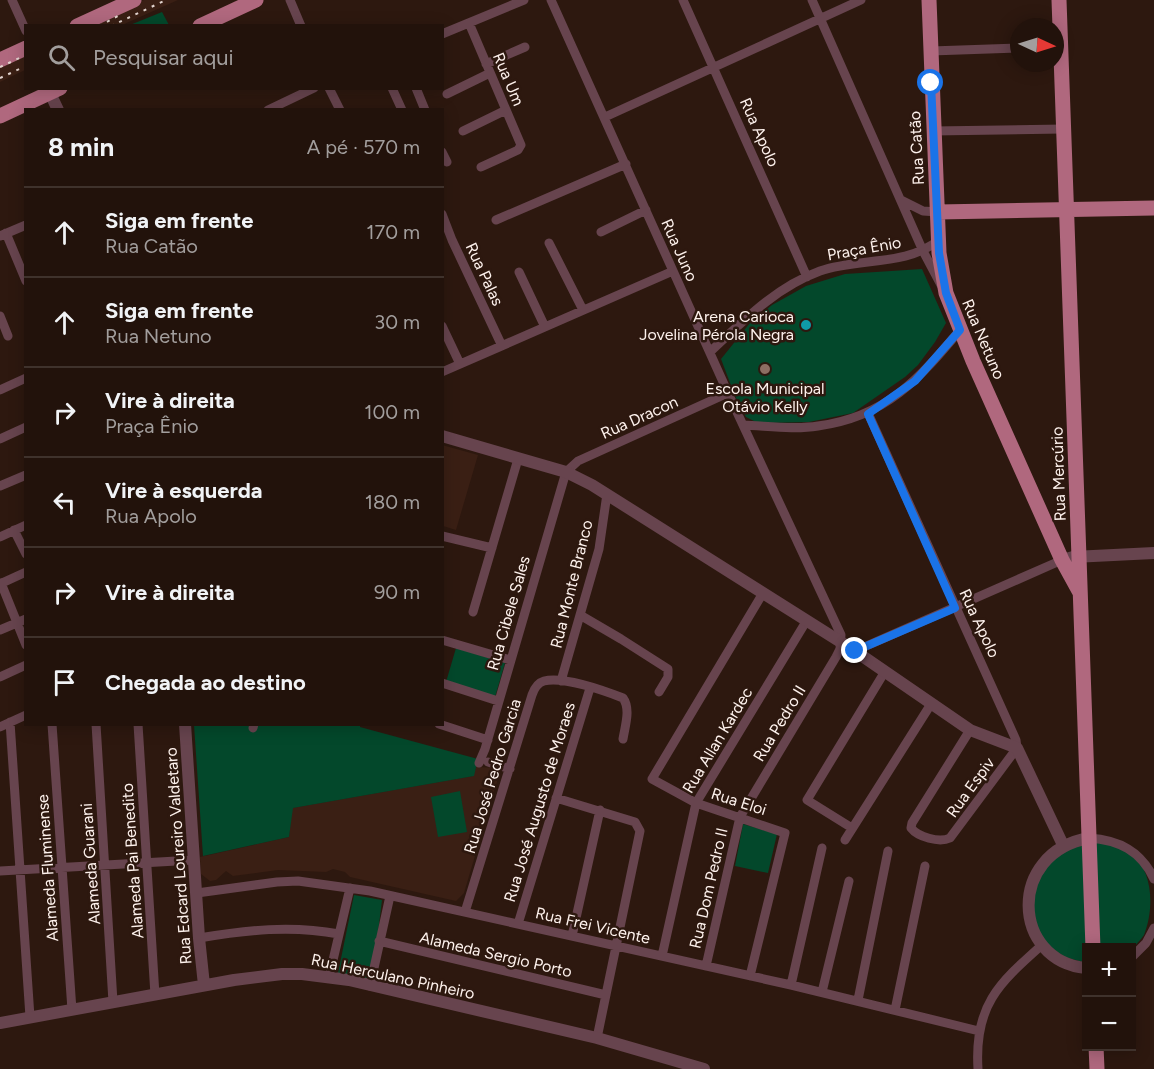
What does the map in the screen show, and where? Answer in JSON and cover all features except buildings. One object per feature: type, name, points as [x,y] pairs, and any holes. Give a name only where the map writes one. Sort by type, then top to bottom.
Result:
[{"type":"main road","points":[[81,24],[134,0]]},
{"type":"main road","points":[[204,24],[256,0]]},
{"type":"main road","name":"Rua Catão","points":[[929,0],[939,240],[946,293]]},
{"type":"main road","name":"Rua Mercúrio","points":[[1059,0],[1059,18]]},
{"type":"main road","points":[[0,60],[24,49]]},
{"type":"main road","name":"Rua Mercúrio","points":[[1060,72],[1093,943]]},
{"type":"main road","points":[[0,116],[55,91]]},
{"type":"main road","points":[[938,212],[1154,208]]},
{"type":"main road","name":"Rua Netuno","points":[[946,293],[960,330],[1062,560],[1080,594]]},
{"type":"main road","points":[[1048,527],[1062,531],[1078,528]]},
{"type":"main road","points":[[1096,1051],[1097,1069]]},
{"type":"street","points":[[12,0],[24,27]]},
{"type":"street","points":[[290,0],[300,24]]},
{"type":"street","points":[[444,33],[524,0]]},
{"type":"street","name":"Rua Juno","points":[[551,0],[728,393],[838,627],[842,643]]},
{"type":"street","name":"Rua Apolo","points":[[683,0],[807,277]]},
{"type":"street","name":"Rua Netuno","points":[[812,0],[923,251],[946,293]]},
{"type":"street","points":[[605,117],[861,0]]},
{"type":"street","name":"Rua Um","points":[[469,23],[521,147],[481,167]]},
{"type":"street","points":[[447,94],[525,47]]},
{"type":"street","points":[[931,51],[1010,48]]},
{"type":"street","points":[[274,108],[310,90]]},
{"type":"street","points":[[330,90],[339,108]]},
{"type":"street","points":[[393,90],[401,108]]},
{"type":"street","points":[[417,90],[424,108]]},
{"type":"street","points":[[55,91],[58,108]]},
{"type":"street","points":[[463,132],[506,110]]},
{"type":"street","points":[[933,131],[1063,129]]},
{"type":"street","points":[[444,156],[447,162]]},
{"type":"street","points":[[496,220],[626,164]]},
{"type":"street","points":[[900,199],[923,211],[938,212]]},
{"type":"street","points":[[601,232],[646,210]]},
{"type":"street","name":"Rua Palas","points":[[444,219],[502,346]]},
{"type":"street","points":[[24,226],[3,235],[24,277]]},
{"type":"street","name":"Praça Ênio","points":[[710,352],[766,302],[807,277],[844,265],[896,259],[923,251],[939,240]]},
{"type":"street","points":[[549,243],[583,310]]},
{"type":"street","points":[[444,371],[673,271]]},
{"type":"street","points":[[519,272],[545,327]]},
{"type":"street","points":[[0,316],[8,336]]},
{"type":"street","points":[[444,330],[460,364]]},
{"type":"street","points":[[743,425],[818,426],[868,414],[915,381],[960,330]]},
{"type":"street","points":[[0,390],[24,379]]},
{"type":"street","name":"Rua Dracon","points":[[566,472],[578,461],[728,393]]},
{"type":"street","name":"Rua Apolo","points":[[868,414],[1016,740],[1017,748],[1063,845]]},
{"type":"street","points":[[0,439],[24,428]]},
{"type":"street","points":[[444,437],[566,472],[607,494],[855,651],[970,730],[1017,748]]},
{"type":"street","points":[[473,612],[518,459]]},
{"type":"street","name":"Rua Cibele Sales","points":[[510,769],[483,762],[498,701],[566,472]]},
{"type":"street","points":[[0,486],[24,476]]},
{"type":"street","name":"Rua Monte Branco","points":[[561,681],[598,549],[607,494]]},
{"type":"street","points":[[0,537],[24,526]]},
{"type":"street","points":[[14,530],[24,550]]},
{"type":"street","points":[[444,536],[492,548]]},
{"type":"street","points":[[855,651],[1062,560],[1079,556],[1154,554]]},
{"type":"street","points":[[24,573],[0,584],[24,641]]},
{"type":"street","name":"Rua Eloi","points":[[750,976],[785,833],[696,803],[652,779],[763,593]]},
{"type":"street","points":[[580,615],[668,669],[668,677],[659,692]]},
{"type":"street","points":[[0,630],[24,620]]},
{"type":"street","name":"Rua Allan Kardec","points":[[662,957],[696,803],[807,620]]},
{"type":"street","points":[[444,641],[510,660]]},
{"type":"street","name":"Rua Pedro II","points":[[740,817],[836,657],[842,643]]},
{"type":"street","points":[[0,677],[24,666]]},
{"type":"street","points":[[852,828],[807,800],[884,673]]},
{"type":"street","name":"Rua José Pedro Garcia","points":[[465,912],[534,690],[544,681],[561,681]]},
{"type":"street","points":[[561,681],[623,698],[627,703],[623,739]]},
{"type":"street","points":[[444,684],[498,701]]},
{"type":"street","name":"Rua José Augusto de Moraes","points":[[518,924],[590,688]]},
{"type":"street","points":[[845,840],[931,704]]},
{"type":"street","points":[[0,726],[24,716]]},
{"type":"street","points":[[10,722],[30,1017]]},
{"type":"street","name":"Alameda Fluminense","points":[[52,726],[72,1010]]},
{"type":"street","name":"Alameda Guarani","points":[[96,726],[113,1002]]},
{"type":"street","name":"Alameda Pai Benedito","points":[[138,726],[155,995]]},
{"type":"street","name":"Rua Edcard Loureiro Valdetaro","points":[[185,726],[204,985]]},
{"type":"street","points":[[444,726],[488,740]]},
{"type":"street","name":"Rua Espiv","points":[[970,730],[912,823],[911,828],[915,832],[938,840],[950,838],[1017,748]]},
{"type":"street","points":[[556,798],[635,822],[640,831],[597,1038]]},
{"type":"street","points":[[572,936],[600,810]]},
{"type":"street","name":"Rua Dom Pedro II","points":[[706,966],[740,817]]},
{"type":"street","points":[[1082,967],[1066,963],[1053,955],[1042,945],[1036,935],[1029,913],[1030,887],[1042,862],[1063,845],[1089,838],[1106,839],[1123,844],[1137,854],[1149,868],[1154,879]]},
{"type":"street","points":[[791,985],[822,848]]},
{"type":"street","points":[[858,1000],[888,851]]},
{"type":"street","points":[[0,871],[194,860]]},
{"type":"street","points":[[895,1010],[925,866]]},
{"type":"street","name":"Rua Frei Vicente","points":[[196,893],[298,881],[350,888],[858,1000],[979,1031]]},
{"type":"street","points":[[822,992],[849,881]]},
{"type":"street","points":[[328,976],[350,888]]},
{"type":"street","points":[[370,986],[390,896]]},
{"type":"street","points":[[199,938],[273,928],[315,930],[339,934]]},
{"type":"street","points":[[1136,952],[1146,943],[1154,928]]},
{"type":"street","name":"Alameda Sergio Porto","points":[[379,941],[606,995]]},
{"type":"street","points":[[978,1069],[979,1031],[992,996],[1009,976],[1042,945]]},
{"type":"street","name":"Rua Herculano Pinheiro","points":[[0,1023],[204,985],[282,974],[328,976],[597,1038],[704,1069]]},
{"type":"shaded area","points":[[144,0],[178,0],[124,24],[91,24]]},
{"type":"shaded area","points":[[24,53],[24,70],[0,82],[0,64]]},
{"type":"shaded area","points":[[444,446],[478,455],[456,530],[444,526]]},
{"type":"shaded area","points":[[476,767],[501,768],[464,893],[456,901],[350,877],[345,872],[333,869],[326,872],[278,870],[233,876],[226,871],[216,880],[210,881],[201,874],[200,857],[289,837],[292,808],[473,776]]},
{"type":"green space","points":[[162,12],[168,24],[132,24]]},
{"type":"green space","points":[[922,269],[946,323],[918,365],[905,377],[853,413],[809,422],[758,423],[746,417],[721,359],[750,323],[772,305],[806,286],[845,274]]},
{"type":"green space","points":[[456,648],[505,663],[495,697],[446,682]]},
{"type":"green space","points":[[194,726],[360,726],[478,759],[474,776],[293,808],[289,837],[203,856]]},
{"type":"green space","points":[[460,791],[467,832],[438,837],[431,797]]},
{"type":"green space","points":[[743,824],[777,834],[768,873],[735,866]]},
{"type":"green space","points":[[1096,840],[1123,849],[1139,861],[1148,881],[1150,903],[1144,935],[1136,944],[1082,943],[1082,962],[1065,957],[1050,947],[1039,932],[1032,915],[1036,878],[1060,849]]},
{"type":"green space","points":[[354,895],[382,900],[377,941],[366,983],[338,973]]},
{"type":"railway","points":[[115,24],[166,0]]},
{"type":"railway","points":[[103,24],[118,16]]},
{"type":"railway","points":[[0,67],[24,56]]},
{"type":"railway","points":[[0,78],[24,67]]},
{"type":"place","name":"Arena Carioca Jovelina Pérola Negra","points":[[806,325]]},
{"type":"place","name":"Escola Municipal Otávio Kelly","points":[[765,369]]},
{"type":"route","points":[[855,651],[955,608],[868,414],[915,381],[960,330],[946,293],[939,253],[931,83]]}]
